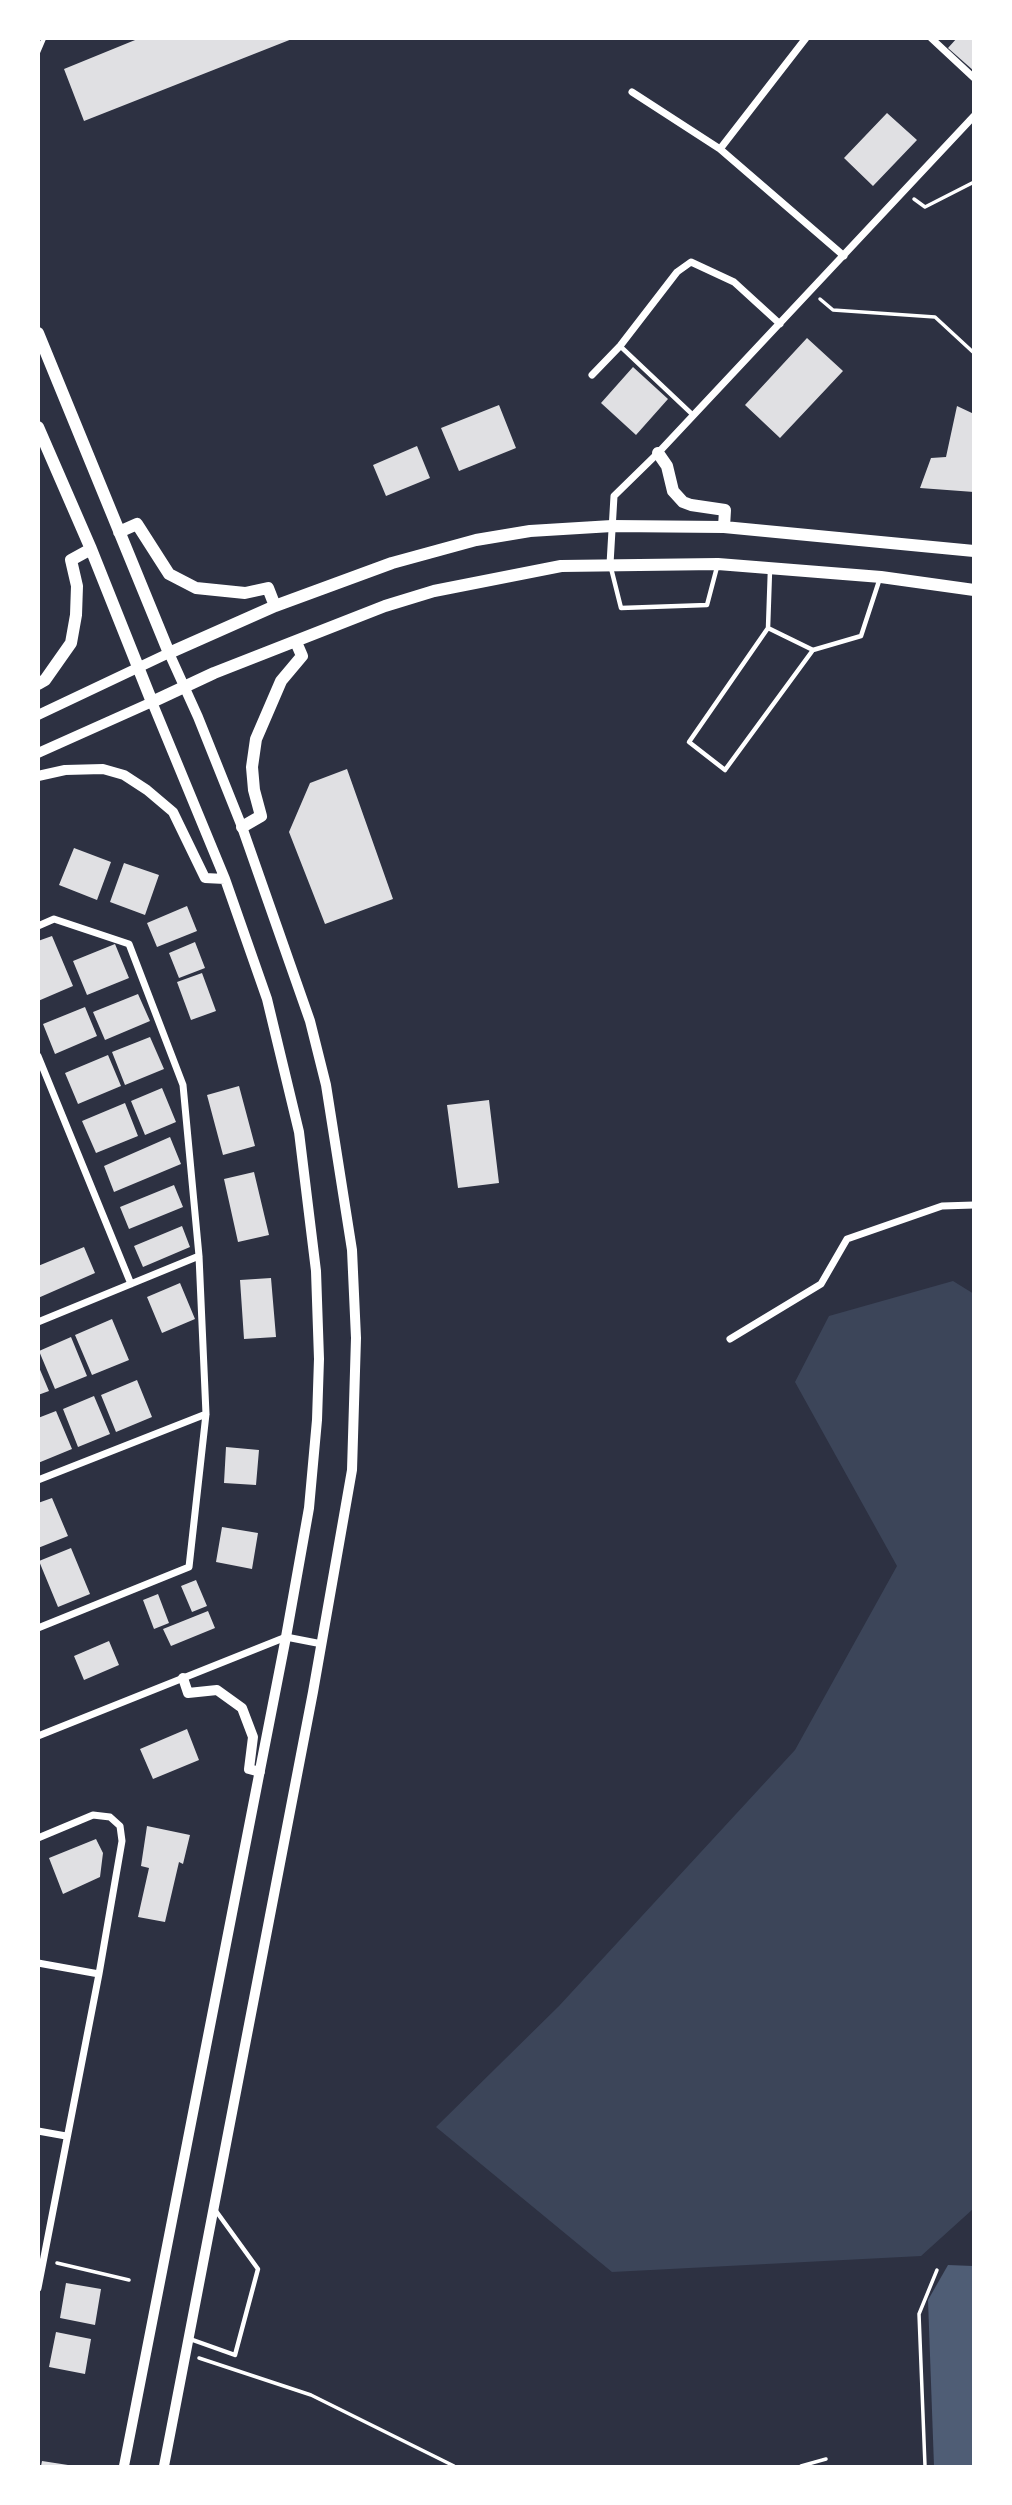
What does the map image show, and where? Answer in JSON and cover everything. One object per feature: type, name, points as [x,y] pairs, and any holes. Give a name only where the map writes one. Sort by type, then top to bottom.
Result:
[{"type":"main road","points":[[38,333],[169,653],[275,606],[392,563],[476,540],[530,531],[612,526],[724,527],[974,551]]},
{"type":"main road","points":[[38,427],[91,549],[152,702],[214,673],[364,614],[434,591],[561,566],[718,564],[881,577],[974,590]]},
{"type":"main road","points":[[658,453],[667,466],[673,491],[683,502],[691,505],[725,510],[724,527]]},
{"type":"main road","points":[[119,531],[137,524],[169,574],[196,588],[245,593],[268,588],[275,606]]},
{"type":"main road","points":[[38,684],[45,680],[71,643],[77,586],[71,560],[91,549]]},
{"type":"main road","points":[[242,827],[261,816],[254,790],[252,767],[256,739],[281,681],[302,656],[296,642]]},
{"type":"street","points":[[720,149],[806,38]]},
{"type":"street","points":[[931,38],[974,78]]},
{"type":"street","points":[[632,92],[720,149],[844,256]]},
{"type":"street","points":[[610,564],[614,496],[658,453],[974,116]]},
{"type":"street","points":[[592,375],[620,346],[677,272],[691,262],[734,282],[780,324]]},
{"type":"street","points":[[38,715],[169,653],[242,827],[310,1021],[326,1085],[352,1250],[356,1338],[352,1470],[322,1644],[164,2466]]},
{"type":"street","points":[[38,753],[152,702],[225,878],[267,999],[299,1132],[316,1271],[317,1420],[309,1508],[124,2466]]},
{"type":"street","points":[[38,776],[65,770],[103,769],[124,775],[148,790],[173,812],[205,878],[225,878]]},
{"type":"street","points":[[38,926],[54,919],[129,944],[183,1085],[199,1256],[206,1414],[189,1567],[38,1628]]},
{"type":"street","points":[[38,1056],[131,1284]]},
{"type":"street","points":[[730,1339],[821,1284],[847,1239],[942,1206],[974,1205]]},
{"type":"street","points":[[38,1322],[199,1256]]},
{"type":"street","points":[[38,1480],[206,1414]]},
{"type":"street","points":[[38,1736],[286,1637],[322,1644]]},
{"type":"street","points":[[183,1678],[188,1693],[217,1690],[242,1708],[253,1737],[248,1769],[260,1772]]},
{"type":"street","points":[[38,1839],[93,1815],[110,1817],[120,1826],[122,1841],[99,1974],[41,2259],[38,2288]]},
{"type":"street","points":[[38,1963],[99,1974]]},
{"type":"street","points":[[38,2131],[66,2136]]},
{"type":"lane","points":[[38,52],[44,38]]},
{"type":"lane","points":[[620,346],[693,415]]},
{"type":"lane","points":[[610,564],[621,608],[707,605],[718,564]]},
{"type":"lane","points":[[770,568],[768,628],[689,742],[725,770],[813,650],[861,636],[881,577]]},
{"type":"lane","points":[[768,628],[813,650]]},
{"type":"lane","points":[[189,2339],[235,2355],[258,2269],[215,2210]]},
{"type":"path","points":[[904,191],[925,207],[974,182]]},
{"type":"path","points":[[811,291],[833,310],[935,317],[974,354]]},
{"type":"path","points":[[41,2259],[130,2280]]},
{"type":"path","points":[[925,2466],[919,2314],[937,2270]]},
{"type":"path","points":[[185,2353],[311,2395],[454,2466]]},
{"type":"path","points":[[801,2466],[826,2459]]},
{"type":"shaded area","points":[[953,1281],[974,1294],[973,2209],[921,2256],[612,2272],[436,2127],[559,2006],[795,1750],[897,1566],[795,1382],[829,1316]]},
{"type":"shaded area","points":[[948,2265],[973,2266],[973,2466],[934,2466],[928,2300]]},
{"type":"building","points":[[140,38],[292,39],[84,121],[64,69]]},
{"type":"building","points":[[957,38],[974,38],[974,71],[948,48]]},
{"type":"building","points":[[887,113],[917,140],[873,186],[844,158]]},
{"type":"building","points":[[807,338],[843,371],[780,438],[745,405]]},
{"type":"building","points":[[633,367],[668,399],[636,435],[601,403]]},
{"type":"building","points":[[499,405],[516,448],[459,471],[441,428]]},
{"type":"building","points":[[957,406],[974,414],[974,492],[920,488],[931,458],[946,457]]},
{"type":"building","points":[[417,446],[430,478],[386,496],[373,465]]},
{"type":"building","points":[[347,769],[393,899],[325,924],[289,832],[310,783]]},
{"type":"building","points":[[74,848],[111,862],[97,900],[59,885]]},
{"type":"building","points":[[124,863],[159,875],[145,915],[110,902]]},
{"type":"building","points":[[187,906],[197,931],[157,947],[147,923]]},
{"type":"building","points":[[52,936],[73,986],[38,1001],[38,941]]},
{"type":"building","points":[[195,942],[205,968],[179,978],[169,953]]},
{"type":"building","points":[[115,944],[129,978],[87,995],[73,961]]},
{"type":"building","points":[[202,973],[216,1011],[191,1020],[177,982]]},
{"type":"building","points":[[138,994],[150,1021],[105,1040],[93,1012]]},
{"type":"building","points":[[85,1007],[97,1036],[55,1054],[43,1024]]},
{"type":"building","points":[[150,1037],[164,1069],[125,1085],[112,1052]]},
{"type":"building","points":[[108,1055],[121,1086],[78,1104],[65,1073]]},
{"type":"building","points":[[239,1086],[255,1146],[223,1155],[207,1095]]},
{"type":"building","points":[[162,1088],[176,1122],[145,1135],[131,1101]]},
{"type":"building","points":[[489,1100],[499,1183],[458,1188],[447,1105]]},
{"type":"building","points":[[125,1103],[138,1136],[96,1153],[82,1121]]},
{"type":"building","points":[[170,1137],[181,1164],[114,1192],[104,1166]]},
{"type":"building","points":[[254,1172],[269,1235],[238,1242],[224,1179]]},
{"type":"building","points":[[174,1185],[183,1207],[129,1229],[120,1207]]},
{"type":"building","points":[[182,1226],[190,1247],[143,1267],[134,1246]]},
{"type":"building","points":[[84,1247],[95,1273],[38,1298],[38,1266]]},
{"type":"building","points":[[271,1278],[276,1337],[244,1339],[240,1280]]},
{"type":"building","points":[[180,1283],[195,1319],[162,1333],[147,1297]]},
{"type":"building","points":[[112,1319],[129,1360],[92,1375],[75,1335]]},
{"type":"building","points":[[71,1337],[87,1376],[55,1389],[39,1351]]},
{"type":"building","points":[[38,1365],[49,1391],[38,1395]]},
{"type":"building","points":[[137,1380],[152,1417],[116,1432],[101,1395]]},
{"type":"building","points":[[94,1396],[110,1434],[78,1447],[63,1409]]},
{"type":"building","points":[[56,1411],[72,1449],[38,1463],[38,1418]]},
{"type":"building","points":[[226,1447],[259,1450],[256,1485],[224,1483]]},
{"type":"building","points":[[52,1498],[68,1536],[38,1548],[38,1503]]},
{"type":"building","points":[[222,1527],[258,1533],[252,1569],[216,1562]]},
{"type":"building","points":[[71,1548],[90,1594],[58,1607],[39,1561]]},
{"type":"building","points":[[196,1580],[207,1606],[192,1612],[181,1586]]},
{"type":"building","points":[[158,1594],[169,1623],[154,1629],[143,1600]]},
{"type":"building","points":[[208,1611],[215,1628],[171,1646],[163,1629]]},
{"type":"building","points":[[109,1641],[119,1665],[84,1680],[74,1656]]},
{"type":"building","points":[[187,1729],[199,1760],[153,1779],[140,1749]]},
{"type":"building","points":[[147,1826],[190,1835],[183,1864],[179,1862],[165,1922],[138,1917],[149,1868],[141,1866]]},
{"type":"building","points":[[96,1839],[103,1853],[100,1877],[63,1894],[49,1858]]},
{"type":"building","points":[[66,2283],[101,2289],[95,2325],[60,2318]]},
{"type":"building","points":[[56,2332],[91,2339],[85,2374],[49,2367]]},
{"type":"building","points":[[42,2461],[68,2465],[68,2466],[41,2466]]}]
